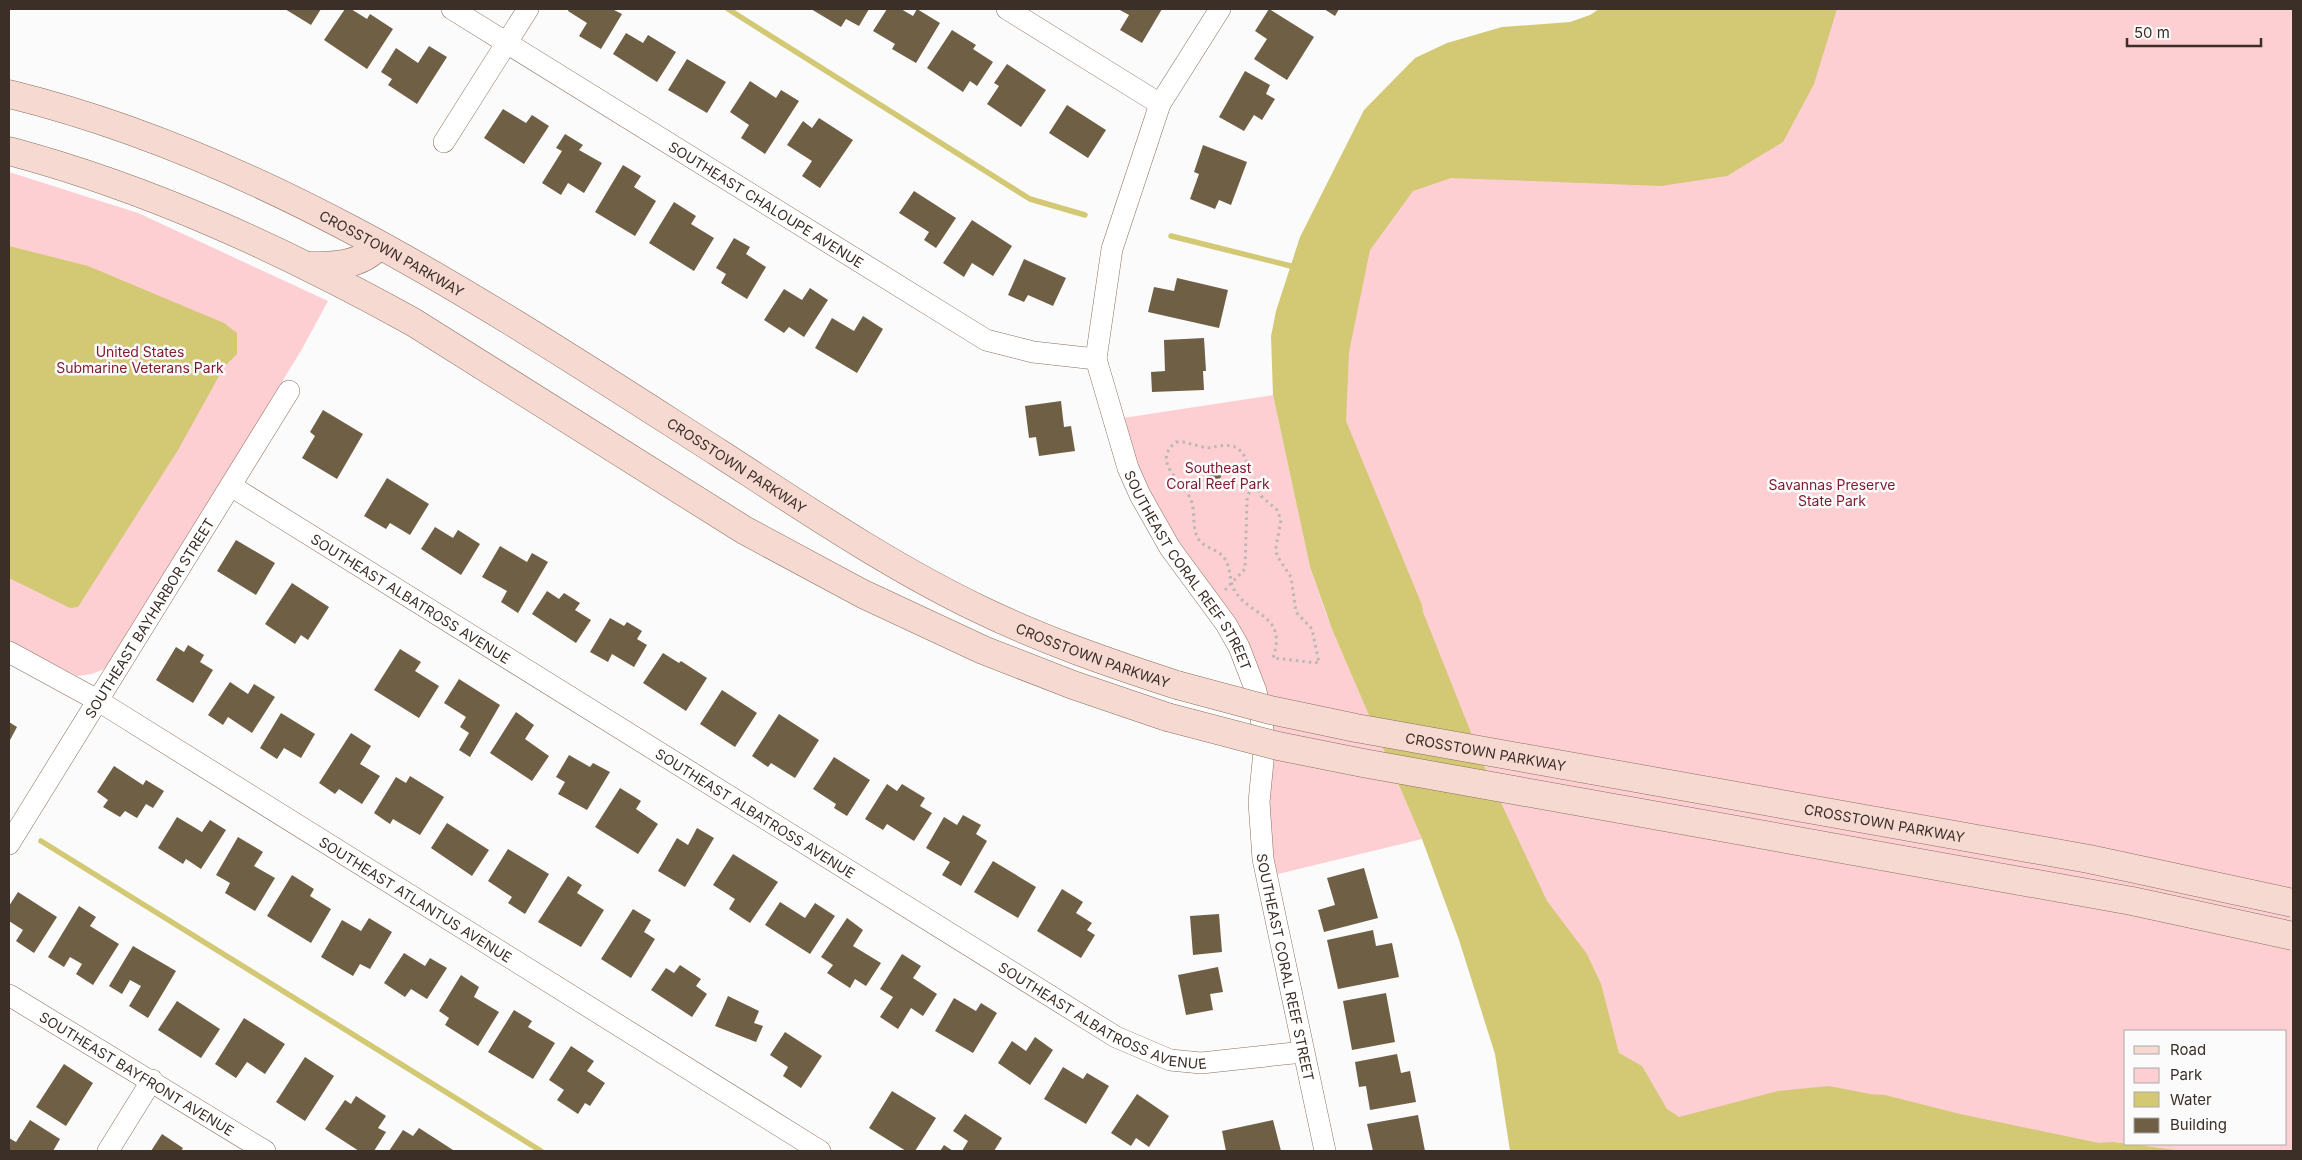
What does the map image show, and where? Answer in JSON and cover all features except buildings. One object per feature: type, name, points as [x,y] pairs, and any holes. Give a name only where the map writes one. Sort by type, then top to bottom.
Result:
[{"type":"main road","name":"CROSSTOWN PARKWAY","points":[[9,94],[121,128],[204,159],[319,212],[469,295],[849,537],[936,587],[1052,642],[1176,685],[1270,710],[1365,730],[2089,859],[2293,904]]},
{"type":"main road","points":[[9,151],[155,199],[250,239],[306,266],[413,322],[744,530],[862,594],[1000,657],[1090,692],[1167,717],[1278,746],[1355,762],[2132,901],[2293,936]]},
{"type":"main road","points":[[306,266],[332,266],[356,262],[370,255],[379,245]]},
{"type":"street","name":"SOUTHEAST CHALOUPE AVENUE","points":[[452,9],[986,340],[1033,352],[1096,359]]},
{"type":"street","points":[[444,142],[528,9]]},
{"type":"street","points":[[1007,9],[1160,104]]},
{"type":"street","name":"SOUTHEAST CORAL REEF STREET","points":[[1220,9],[1160,104],[1112,249],[1096,359],[1128,468],[1140,495],[1170,548],[1226,624],[1239,647],[1256,691],[1265,741],[1259,802],[1262,859],[1325,1151]]},
{"type":"street","name":"SOUTHEAST BAYHARBOR STREET","points":[[9,844],[289,391]]},
{"type":"street","name":"SOUTHEAST ALBATROSS AVENUE","points":[[231,486],[1116,1037],[1170,1060],[1201,1063],[1303,1052]]},
{"type":"street","name":"SOUTHEAST ATLANTUS AVENUE","points":[[9,652],[97,700],[820,1151]]},
{"type":"street","name":"SOUTHEAST BAYFRONT AVENUE","points":[[9,995],[152,1080],[265,1151]]},
{"type":"street","points":[[108,1151],[152,1080]]},
{"type":"path","points":[[1176,442],[1207,448],[1226,445],[1236,447],[1243,453],[1249,464],[1256,486],[1261,496],[1278,510],[1281,520],[1276,547],[1277,556],[1291,577],[1296,612],[1312,629],[1319,663],[1273,658],[1276,648],[1272,626],[1266,618],[1238,596],[1231,585],[1229,566],[1224,557],[1199,541],[1195,532],[1194,509],[1190,498],[1174,478],[1168,466],[1166,454],[1176,442]]},
{"type":"path","points":[[1184,490],[1208,477]]},
{"type":"path","points":[[1224,591],[1245,569],[1247,500],[1249,493],[1256,486]]},
{"type":"green space","name":"Savannas Preserve State Park","points":[[1730,9],[2293,9],[2293,1151],[1563,1151],[1307,327],[1370,184]]},
{"type":"green space","name":"United States Submarine Veterans Park","points":[[9,172],[138,213],[328,301],[302,349],[119,648],[104,669],[92,674],[77,676],[9,640]]},
{"type":"green space","name":"Southeast Coral Reef Park","points":[[1273,395],[1310,567],[1327,616],[1422,839],[1274,875],[1267,849],[1267,721],[1160,518],[1130,447],[1123,418]]},
{"type":"water","points":[[1599,9],[1837,9],[1814,84],[1783,142],[1727,176],[1661,186],[1451,178],[1413,191],[1370,250],[1349,352],[1346,421],[1422,605],[1423,612],[1487,773],[1547,901],[1587,954],[1601,984],[1619,1053],[1642,1066],[1667,1109],[1679,1117],[1778,1091],[1829,1086],[1885,1095],[1960,1114],[2099,1143],[2113,1142],[2124,1143],[2124,1145],[2183,1151],[1510,1151],[1495,1054],[1459,940],[1422,839],[1332,629],[1310,567],[1273,395],[1271,336],[1276,311],[1300,237],[1364,110],[1415,58],[1447,43],[1502,27],[1570,22],[1590,15]]},
{"type":"water","points":[[9,246],[88,266],[224,323],[237,333],[237,354],[224,367],[178,450],[78,607],[70,608],[9,578]]},
{"type":"waterway","points":[[728,9],[1030,199],[1085,215]]},
{"type":"waterway","points":[[1171,236],[1291,266]]},
{"type":"waterway","points":[[41,841],[541,1151]]}]
